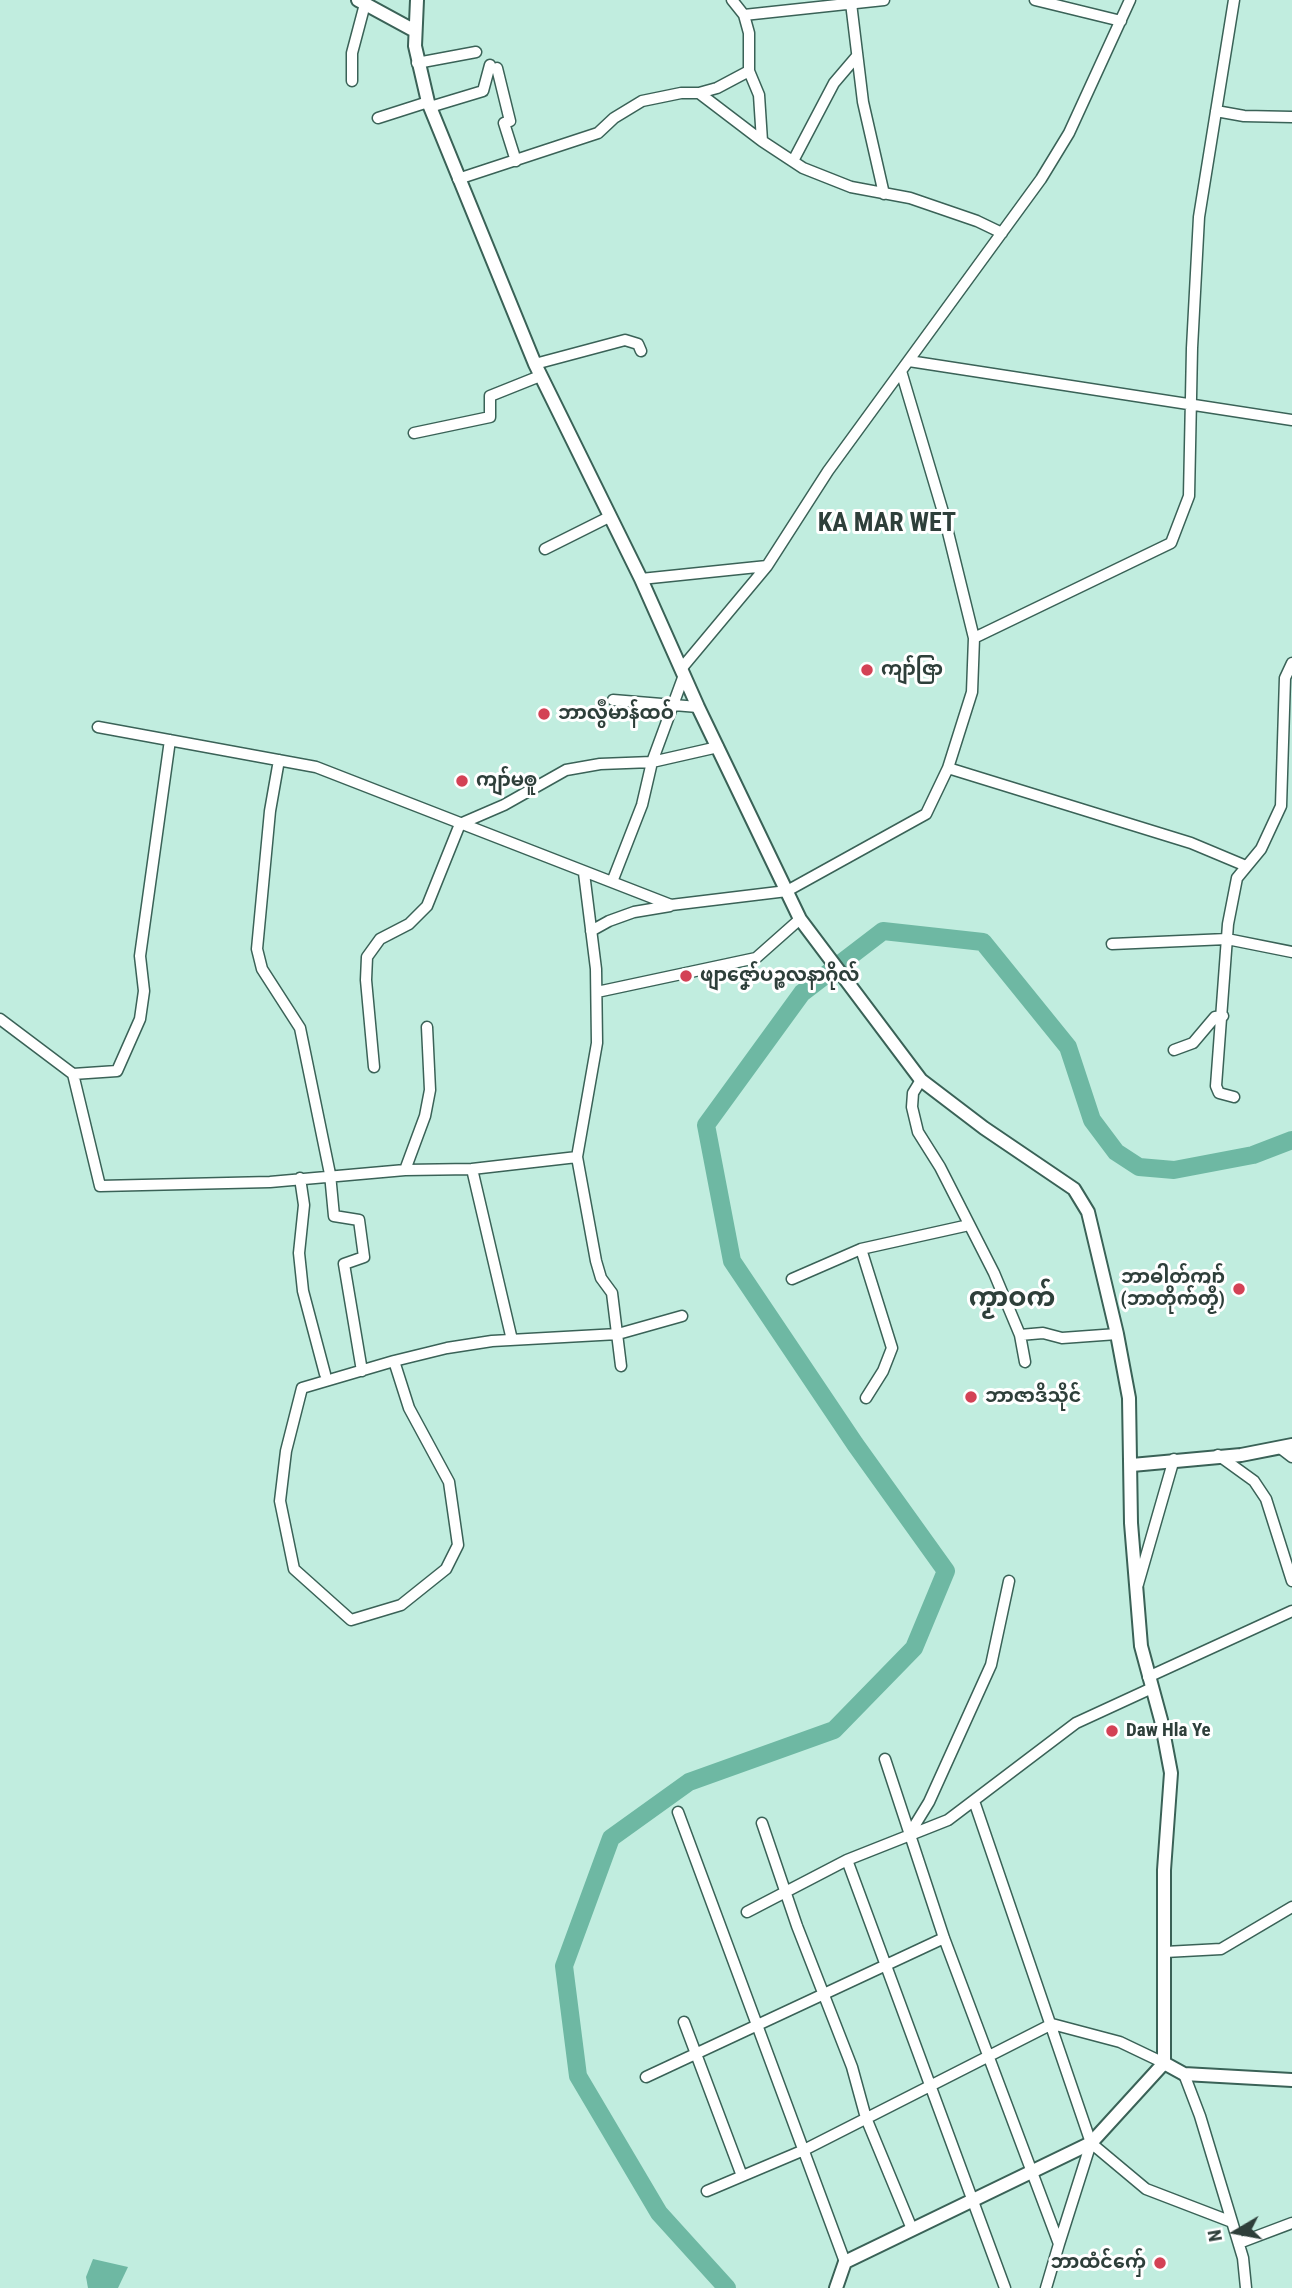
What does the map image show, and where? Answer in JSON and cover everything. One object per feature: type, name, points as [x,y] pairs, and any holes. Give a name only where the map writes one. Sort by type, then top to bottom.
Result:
[{"type":"street","points":[[417,0],[417,63],[429,105],[540,376],[641,579],[698,707],[800,919],[921,1080],[984,1128],[1074,1189],[1088,1212],[1117,1334],[1129,1398],[1131,1523],[1141,1646],[1171,1773],[1164,1870],[1164,2063],[1091,2143],[845,2262]]},
{"type":"street","points":[[732,0],[744,15],[751,47],[748,71],[759,94],[762,141]]},
{"type":"street","points":[[744,15],[799,4],[884,0]]},
{"type":"street","points":[[1035,0],[1121,20]]},
{"type":"street","points":[[612,882],[642,805],[652,762],[682,672],[766,566],[828,471],[1002,233],[1069,133],[1130,0]]},
{"type":"street","points":[[974,638],[1171,543],[1189,496],[1199,217],[1234,0]]},
{"type":"street","points":[[352,81],[352,53],[361,2],[415,31]]},
{"type":"street","points":[[851,3],[863,102],[884,194]]},
{"type":"street","points":[[417,63],[476,52]]},
{"type":"street","points":[[793,161],[834,83],[857,56]]},
{"type":"street","points":[[378,118],[482,91],[493,67],[510,121],[505,122],[516,161]]},
{"type":"street","points":[[458,179],[598,133],[614,118],[642,101],[717,88],[748,71]]},
{"type":"street","points":[[699,93],[793,161],[851,187],[910,198],[977,221],[1002,233]]},
{"type":"street","points":[[1216,111],[1244,116],[1292,117]]},
{"type":"street","points":[[535,363],[625,340],[638,344],[641,351]]},
{"type":"street","points":[[909,361],[1292,419]]},
{"type":"street","points":[[591,931],[609,920],[634,912],[787,891],[926,814],[948,768],[972,692],[974,638],[943,512],[901,371]]},
{"type":"street","points":[[414,433],[490,416],[490,396],[540,376]]},
{"type":"street","points":[[545,549],[609,517]]},
{"type":"street","points":[[641,579],[766,566]]},
{"type":"street","points":[[1234,1097],[1219,1093],[1216,1086],[1227,939],[1237,878],[1261,849],[1281,806],[1285,678],[1292,663]]},
{"type":"street","points":[[613,700],[698,707]]},
{"type":"street","points":[[98,727],[316,767],[671,905]]},
{"type":"street","points":[[73,1074],[117,1071],[140,1019],[144,991],[140,956],[170,740]]},
{"type":"street","points":[[374,1067],[366,980],[367,957],[380,939],[409,924],[427,906],[460,824],[504,805],[566,770],[600,764],[652,762],[718,747]]},
{"type":"street","points":[[279,761],[270,811],[257,949],[262,969],[300,1028],[330,1174],[334,1216],[359,1220],[364,1257],[344,1264],[362,1371]]},
{"type":"street","points":[[948,768],[1191,843],[1246,866]]},
{"type":"street","points":[[584,873],[597,992],[597,1043],[577,1157],[591,1240],[601,1278],[610,1286],[621,1366]]},
{"type":"street","points":[[597,992],[756,958],[800,919]]},
{"type":"street","points":[[1112,944],[1227,939],[1292,952]]},
{"type":"street","points":[[1174,1050],[1194,1043],[1215,1017],[1223,1016]]},
{"type":"street","points":[[0,1019],[73,1074],[100,1186],[472,1169],[577,1157]]},
{"type":"street","points":[[405,1170],[425,1116],[430,1090],[427,1027]]},
{"type":"street","points":[[921,1080],[913,1093],[912,1107],[918,1132],[995,1273],[1020,1335],[1025,1362]]},
{"type":"street","points":[[472,1169],[512,1340]]},
{"type":"street","points":[[300,1178],[304,1205],[299,1253],[303,1291],[325,1374]]},
{"type":"street","points":[[792,1279],[861,1249],[969,1225]]},
{"type":"street","points":[[861,1249],[892,1349],[883,1371],[866,1398]]},
{"type":"street","points":[[394,1361],[409,1408],[449,1482],[458,1545],[446,1569],[401,1605],[351,1619],[294,1569],[280,1501],[286,1451],[302,1388],[394,1361],[447,1348],[512,1340],[618,1334],[682,1316]]},
{"type":"street","points":[[1020,1335],[1044,1333],[1062,1338],[1117,1334]]},
{"type":"street","points":[[1132,1465],[1217,1455],[1241,1455],[1286,1446],[1292,1457]]},
{"type":"street","points":[[1217,1455],[1254,1481],[1266,1499],[1292,1581]]},
{"type":"street","points":[[1137,1588],[1174,1459]]},
{"type":"street","points":[[909,1834],[929,1802],[991,1664],[1009,1581]]},
{"type":"street","points":[[747,1912],[847,1860],[948,1820],[1076,1723],[1292,1611]]},
{"type":"street","points":[[885,1759],[944,1938],[1059,2244]]},
{"type":"street","points":[[974,1801],[1052,2024],[1069,2087],[1091,2143],[1146,2189],[1233,2222]]},
{"type":"street","points":[[678,1812],[845,2262],[836,2288]]},
{"type":"street","points":[[762,1824],[787,1890],[797,1926],[852,2067],[866,2118],[912,2229]]},
{"type":"street","points":[[847,1860],[928,2087],[1005,2288]]},
{"type":"street","points":[[1165,1952],[1221,1949],[1292,1907]]},
{"type":"street","points":[[646,2077],[944,1938]]},
{"type":"street","points":[[684,2022],[742,2176]]},
{"type":"street","points":[[707,2190],[804,2150],[1052,2024],[1120,2042],[1184,2074],[1292,2080]]},
{"type":"street","points":[[1184,2074],[1233,2222],[1246,2288]]},
{"type":"street","points":[[1046,2288],[1091,2143]]},
{"type":"street","points":[[1239,2243],[1292,2223]]},
{"type":"shaded area","points":[[93,2259],[128,2267],[118,2288],[88,2288],[86,2277]]},
{"type":"waterway","points":[[727,2288],[659,2213],[578,2076],[564,1966],[611,1838],[689,1782],[834,1730],[914,1648],[946,1571],[855,1444],[732,1261],[706,1125],[802,993],[883,931],[983,942],[1068,1047],[1092,1120],[1116,1152],[1139,1167],[1174,1170],[1253,1155],[1292,1140]]},
{"type":"place","name":"ကျာ်ဇြာ","points":[[867,670]]},
{"type":"place","name":"ဘာလွဳမာန်ထဝ်","points":[[544,714]]},
{"type":"place","name":"ကျာ်မၜူ","points":[[462,781]]},
{"type":"place","name":"ဖျာဇၞော်ပဉ္စလနာဂိုလ်","points":[[686,976]]},
{"type":"place","name":"ဘာဓါတ်ကျာ် (ဘာတိုက်တၟိ)","points":[[1239,1289]]},
{"type":"place","name":"ဘာဇာဒိသိုင်","points":[[971,1397]]},
{"type":"place","name":"Daw Hla Ye","points":[[1112,1731]]},
{"type":"place","name":"ဘာထံင်ကှ်ေ","points":[[1160,2263]]},
{"type":"district","name":"KA MAR WET","points":[[887,524]]},
{"type":"district","name":"ကၟာဝက်","points":[[1012,1299]]}]
